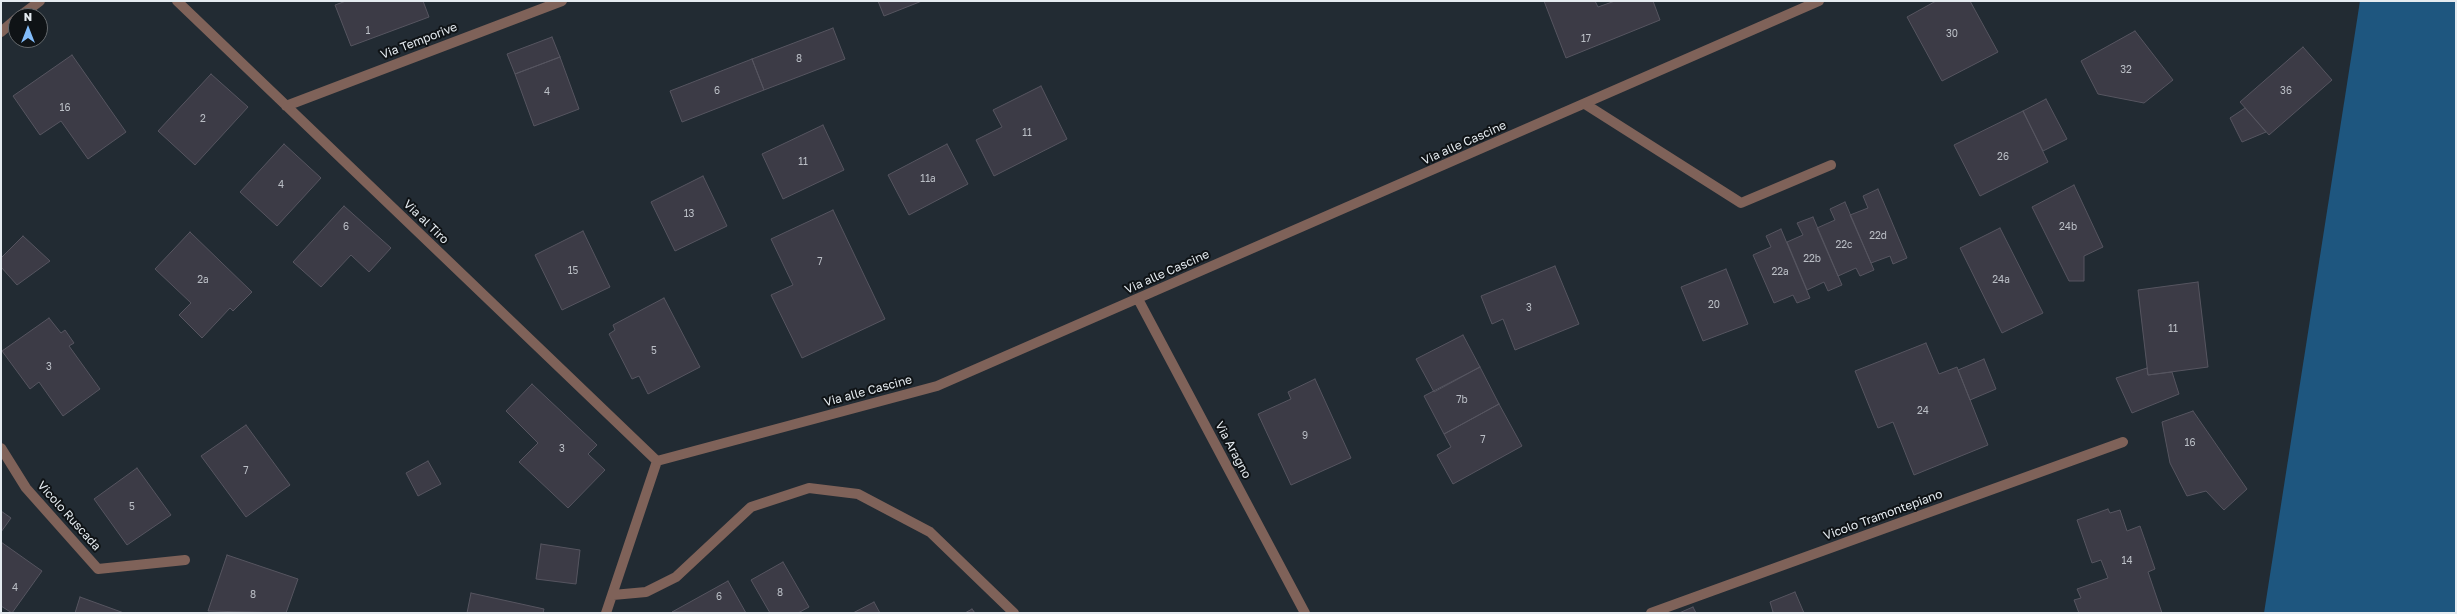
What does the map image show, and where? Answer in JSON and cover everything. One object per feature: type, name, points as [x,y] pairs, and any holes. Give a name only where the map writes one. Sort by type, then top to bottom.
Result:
[{"type":"street","name":"Via al Tiro","points":[[177,1],[657,461]]},
{"type":"street","name":"Via Temporive","points":[[286,106],[562,1]]},
{"type":"street","name":"Via alle Cascine","points":[[657,461],[938,386],[1819,1]]},
{"type":"street","points":[[1585,104],[1741,203],[1831,165]]},
{"type":"street","name":"Via Aragno","points":[[1138,299],[1305,613]]},
{"type":"street","name":"Vicolo Tramontepiano","points":[[1651,613],[2123,442]]},
{"type":"street","name":"Vicolo Ruscada","points":[[1,448],[26,488],[98,568],[184,560]]},
{"type":"street","points":[[606,613],[657,461]]},
{"type":"street","points":[[612,595],[646,592],[676,577],[751,507],[809,488],[858,494],[930,532],[1014,613]]},
{"type":"shaded area","points":[[2360,1],[2456,1],[2456,613],[2264,613]]},
{"type":"building","points":[[346,1],[423,1],[429,17],[351,46],[335,5]]},
{"type":"building","points":[[878,1],[922,1],[884,16]]},
{"type":"building","points":[[1544,1],[1595,1],[1598,7],[1615,1],[1653,1],[1660,20],[1566,58]]},
{"type":"building","points":[[1936,1],[1970,1],[1998,52],[1942,81],[1907,17]]},
{"type":"building","points":[[833,28],[845,59],[764,90],[752,59]]},
{"type":"building","points":[[2135,31],[2173,80],[2144,103],[2098,94],[2081,61]]},
{"type":"building","points":[[552,37],[560,57],[515,74],[507,54]]},
{"type":"building","points":[[2303,47],[2332,80],[2269,135],[2240,102]]},
{"type":"building","points":[[72,55],[126,132],[88,159],[61,121],[40,135],[13,96]]},
{"type":"building","points":[[560,57],[579,109],[534,126],[515,74]]},
{"type":"building","points":[[752,59],[764,90],[682,122],[670,91]]},
{"type":"building","points":[[211,74],[248,107],[195,165],[158,131]]},
{"type":"building","points":[[1041,86],[1067,139],[994,176],[976,140],[1002,127],[993,110]]},
{"type":"building","points":[[2046,99],[2067,139],[2043,151],[2023,111]]},
{"type":"building","points":[[2245,108],[2266,132],[2242,142],[2230,118]]},
{"type":"building","points":[[2023,111],[2048,162],[1980,196],[1954,145]]},
{"type":"building","points":[[823,125],[844,170],[783,199],[762,154]]},
{"type":"building","points":[[284,144],[321,178],[277,226],[240,192]]},
{"type":"building","points":[[947,144],[968,184],[909,215],[888,175]]},
{"type":"building","points":[[703,176],[727,226],[675,251],[651,202]]},
{"type":"building","points":[[2074,185],[2103,247],[2084,256],[2084,281],[2069,281],[2032,207]]},
{"type":"building","points":[[1878,189],[1907,258],[1893,264],[1890,256],[1871,263],[1850,215],[1868,208],[1863,196]]},
{"type":"building","points":[[1845,202],[1874,270],[1860,276],[1856,268],[1838,276],[1817,228],[1835,220],[1830,209]]},
{"type":"building","points":[[344,206],[391,248],[369,272],[351,255],[321,287],[293,262]]},
{"type":"building","points":[[833,210],[885,319],[802,358],[771,295],[793,285],[771,239]]},
{"type":"building","points":[[1813,217],[1842,285],[1828,291],[1824,282],[1807,290],[1787,242],[1803,235],[1797,223]]},
{"type":"building","points":[[2000,228],[2043,313],[2002,333],[1960,248]]},
{"type":"building","points":[[1781,229],[1810,298],[1797,303],[1793,295],[1774,303],[1753,255],[1771,247],[1766,236]]},
{"type":"building","points":[[583,231],[610,287],[562,310],[535,255]]},
{"type":"building","points":[[190,232],[252,292],[233,311],[230,308],[202,338],[179,315],[191,303],[155,269]]},
{"type":"building","points":[[23,236],[50,261],[17,285],[1,267],[1,258]]},
{"type":"building","points":[[1555,266],[1579,324],[1515,350],[1503,319],[1492,324],[1481,296]]},
{"type":"building","points":[[1726,269],[1748,324],[1703,341],[1681,287]]},
{"type":"building","points":[[2198,282],[2208,367],[2148,375],[2138,290]]},
{"type":"building","points":[[664,298],[700,367],[648,394],[639,376],[632,379],[609,334],[615,330],[613,325]]},
{"type":"building","points":[[49,318],[61,333],[65,330],[74,343],[69,346],[100,389],[63,416],[39,382],[30,389],[2,351]]},
{"type":"building","points":[[1463,335],[1480,367],[1434,392],[1416,359]]},
{"type":"building","points":[[1926,343],[1939,374],[1957,367],[1988,445],[1914,475],[1893,422],[1878,428],[1855,371]]},
{"type":"building","points":[[1984,359],[1996,389],[1970,400],[1958,370]]},
{"type":"building","points":[[1480,367],[1499,404],[1444,434],[1424,396]]},
{"type":"building","points":[[2147,368],[2148,375],[2172,372],[2179,394],[2132,413],[2116,378]]},
{"type":"building","points":[[1315,379],[1351,458],[1291,485],[1258,414],[1291,399],[1288,392]]},
{"type":"building","points":[[532,384],[597,445],[588,454],[605,470],[568,508],[519,462],[538,443],[506,411]]},
{"type":"building","points":[[1499,404],[1522,446],[1453,484],[1437,455],[1451,447],[1444,434]]},
{"type":"building","points":[[2193,411],[2247,489],[2224,510],[2206,491],[2187,496],[2170,463],[2162,422]]},
{"type":"building","points":[[246,425],[290,485],[246,517],[201,456]]},
{"type":"building","points":[[428,461],[441,484],[418,496],[406,473]]},
{"type":"building","points":[[137,468],[171,515],[127,545],[94,499]]},
{"type":"building","points":[[2108,509],[2110,513],[2120,510],[2127,531],[2140,526],[2155,569],[2148,572],[2162,613],[2079,613],[2074,600],[2081,598],[2077,589],[2108,578],[2101,560],[2092,563],[2077,520]]},
{"type":"building","points":[[1,511],[11,518],[1,532]]},
{"type":"building","points":[[1,542],[42,571],[12,613],[1,606]]},
{"type":"building","points":[[541,544],[580,550],[576,584],[536,579]]},
{"type":"building","points":[[227,555],[298,579],[286,613],[208,611]]},
{"type":"building","points":[[783,562],[809,607],[798,613],[770,613],[751,580]]},
{"type":"building","points":[[728,581],[746,613],[672,612]]},
{"type":"building","points":[[1795,592],[1804,613],[1771,613],[1773,612],[1770,602]]},
{"type":"building","points":[[471,593],[544,609],[543,613],[467,613]]},
{"type":"building","points":[[80,597],[124,613],[75,613]]},
{"type":"building","points":[[874,602],[880,613],[853,613]]},
{"type":"building","points":[[1693,607],[1696,613],[1679,613]]},
{"type":"building","points":[[972,609],[975,613],[965,613]]}]
